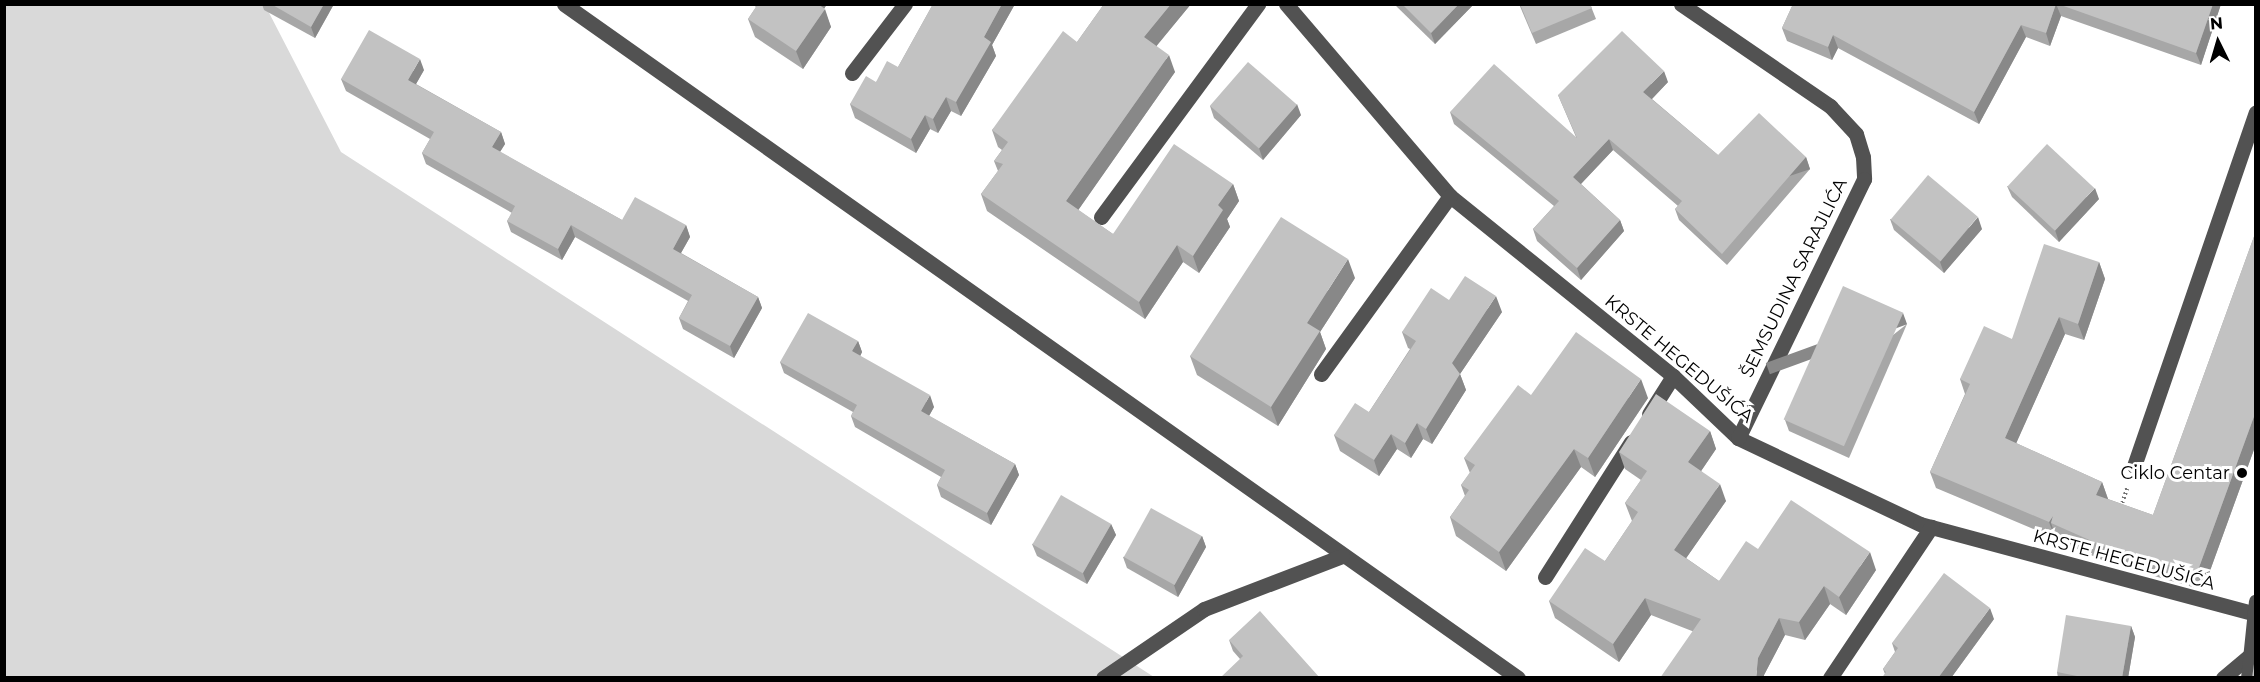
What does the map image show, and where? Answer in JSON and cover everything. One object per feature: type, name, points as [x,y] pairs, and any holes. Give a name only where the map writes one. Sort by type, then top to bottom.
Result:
[{"type":"street","points":[[564,4],[1342,556],[1518,678]]},
{"type":"street","points":[[852,73],[904,4]]},
{"type":"street","points":[[1101,217],[1258,4]]},
{"type":"street","name":"KRSTE HEGEDUŠIĆA","points":[[1286,4],[1450,196],[1673,376],[1738,438],[1931,527],[2253,607]]},
{"type":"street","name":"ŠEMSUDINA SARAJLIĆA","points":[[1681,4],[1830,106],[1856,134],[1863,157],[1864,179],[1738,438]]},
{"type":"street","points":[[2134,466],[2256,112]]},
{"type":"street","points":[[1321,374],[1450,196]]},
{"type":"street","points":[[1545,577],[1673,376]]},
{"type":"street","points":[[1830,678],[1931,527]]},
{"type":"street","points":[[1103,678],[1204,609],[1342,556]]},
{"type":"street","points":[[2248,678],[2253,607]]},
{"type":"street","points":[[2223,678],[2248,657]]},
{"type":"path","points":[[2117,520],[2134,466]]},
{"type":"shaded area","points":[[4,5],[265,5],[341,152],[1154,677],[5,677]]},
{"type":"building","points":[[271,4],[324,4],[311,27]]},
{"type":"building","points":[[758,4],[818,4],[825,9],[796,51],[748,19]]},
{"type":"building","points":[[933,4],[1002,4],[984,37],[991,42],[956,102],[946,97],[933,119],[925,115],[911,139],[850,104],[866,76],[876,82],[887,61],[898,67]]},
{"type":"building","points":[[1104,4],[1171,4],[1144,37],[1169,55],[1066,201],[1113,234],[1174,144],[1233,184],[1218,205],[1223,210],[1193,256],[1177,245],[1139,302],[981,194],[1003,164],[994,161],[1008,142],[992,130],[1063,31],[1077,42]]},
{"type":"building","points":[[1402,4],[1459,4],[1431,33]]},
{"type":"building","points":[[1520,4],[1590,4],[1592,8],[1532,33]]},
{"type":"building","points":[[1793,4],[2056,4],[2046,33],[2021,25],[1974,112],[1833,35],[1828,47],[1782,28]]},
{"type":"building","points":[[2058,4],[2213,4],[2196,53]]},
{"type":"building","points":[[369,30],[420,59],[408,80],[501,132],[492,147],[622,220],[635,197],[686,225],[673,249],[758,297],[730,346],[679,318],[692,295],[571,225],[558,249],[507,221],[515,206],[422,153],[434,132],[341,79]]},
{"type":"building","points":[[1622,31],[1664,71],[1643,92],[1718,155],[1759,113],[1806,157],[1722,254],[1675,209],[1682,201],[1609,139],[1573,177],[1620,220],[1577,268],[1533,229],[1559,201],[1450,112],[1494,64],[1577,138],[1558,95]]},
{"type":"building","points":[[1248,62],[1297,105],[1259,148],[1210,106]]},
{"type":"building","points":[[2047,144],[2095,188],[2055,231],[2007,186]]},
{"type":"building","points":[[1928,175],[1978,217],[1941,261],[1891,219]]},
{"type":"building","points":[[1281,217],[1348,259],[1307,323],[1320,331],[1271,407],[1190,356]]},
{"type":"building","points":[[2256,231],[2256,411],[2197,573],[2103,546],[2051,523],[2053,516],[2049,522],[1930,472],[1970,384],[1960,379],[1984,326],[2012,339],[2044,244],[2099,262],[2078,324],[2059,317],[2005,438],[2102,482],[2096,495],[2153,515]]},
{"type":"building","points":[[1465,276],[1496,296],[1452,363],[1460,374],[1426,429],[1417,423],[1405,443],[1391,434],[1374,460],[1334,435],[1355,403],[1369,412],[1416,341],[1402,332],[1431,288],[1449,300]]},
{"type":"building","points":[[1843,286],[1903,313],[1844,446],[1784,419]]},
{"type":"building","points":[[808,313],[858,341],[852,351],[930,395],[921,411],[1015,464],[987,513],[937,485],[945,470],[851,416],[857,405],[780,362]]},
{"type":"building","points":[[1576,332],[1641,379],[1588,458],[1574,449],[1499,552],[1450,517],[1469,490],[1461,485],[1475,465],[1464,458],[1518,385],[1531,395]]},
{"type":"building","points":[[1656,394],[1710,431],[1688,462],[1720,484],[1674,550],[1719,581],[1746,541],[1758,549],[1791,500],[1870,552],[1839,597],[1824,586],[1799,622],[1779,618],[1758,658],[1756,678],[1660,678],[1701,619],[1645,598],[1613,644],[1549,601],[1585,548],[1605,561],[1638,512],[1625,503],[1647,471],[1619,452]]},
{"type":"building","points":[[1061,495],[1111,524],[1083,573],[1032,544]]},
{"type":"building","points":[[1151,508],[1202,536],[1175,585],[1124,557]]},
{"type":"building","points":[[1944,573],[1990,608],[1938,678],[1882,678],[1886,672],[1883,669],[1898,648],[1892,643]]},
{"type":"building","points":[[1260,611],[1320,678],[1220,678],[1243,656],[1229,640]]},
{"type":"building","points":[[2066,615],[2131,626],[2122,678],[2087,678],[2057,672]]},
{"type":"building","points":[[2255,657],[2256,678],[2252,678]]},
{"type":"place","name":"Ciklo Centar","points":[[2242,473]]}]
